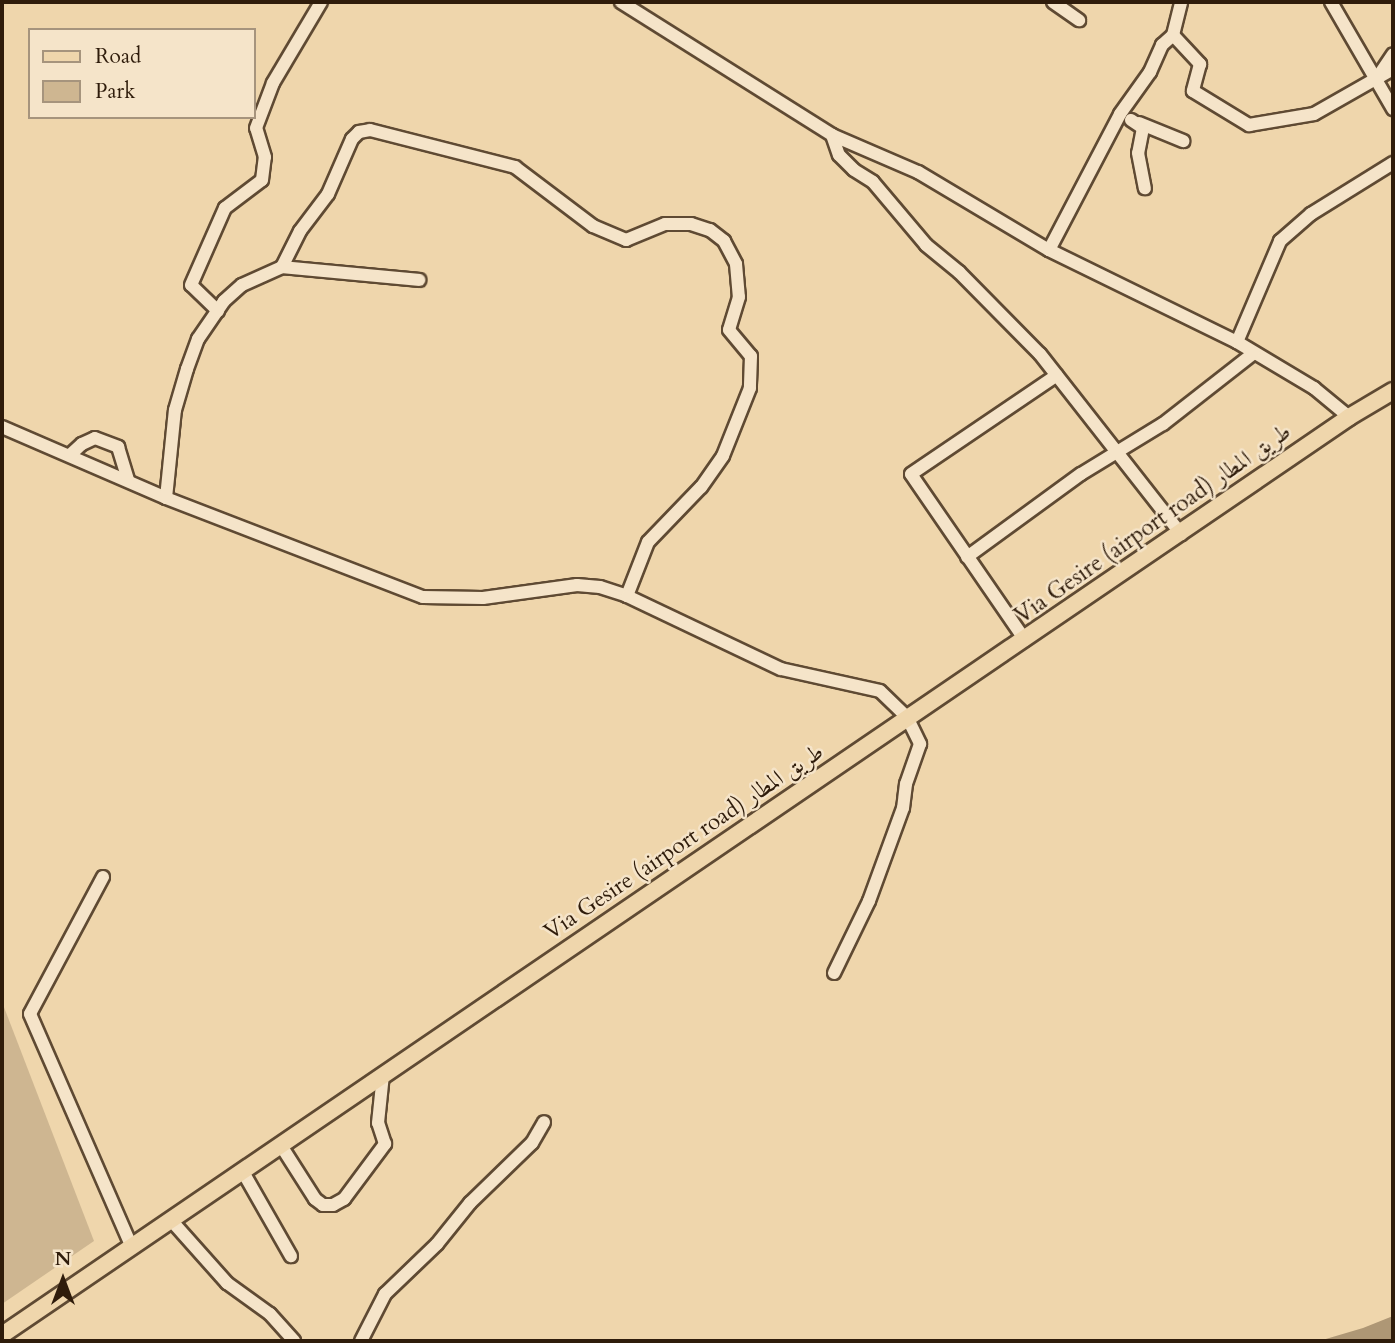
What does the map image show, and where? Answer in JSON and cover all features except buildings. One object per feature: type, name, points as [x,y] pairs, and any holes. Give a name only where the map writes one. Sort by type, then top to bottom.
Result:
[{"type":"main road","name":"Via Gesire (airport road) طريق المطار","points":[[2,1335],[1349,417],[1393,391]]},
{"type":"street","points":[[218,310],[191,285],[225,208],[262,180],[265,158],[256,128],[273,83],[321,2]]},
{"type":"street","points":[[1054,2],[1079,20]]},
{"type":"street","points":[[1049,250],[1126,117],[1162,45],[1173,35],[1181,2]]},
{"type":"street","points":[[1331,2],[1393,109]]},
{"type":"street","points":[[627,4],[832,135],[918,172],[1049,250],[1237,342],[1314,388],[1349,417]]},
{"type":"street","points":[[1173,35],[1200,64],[1193,91],[1249,125],[1314,114],[1393,69]]},
{"type":"street","points":[[1377,78],[1393,54]]},
{"type":"street","points":[[1126,117],[1183,141]]},
{"type":"street","points":[[1126,117],[1143,128],[1138,153],[1145,188]]},
{"type":"street","points":[[282,267],[300,231],[328,194],[352,139],[359,132],[370,130],[515,167],[593,226],[626,240],[666,224],[691,224],[710,230],[724,241],[736,264],[739,297],[729,330],[751,356],[750,388],[723,456],[701,486],[648,542],[627,596]]},
{"type":"street","points":[[832,135],[839,155],[854,170],[873,182],[926,245],[959,272],[1040,354],[1181,534]]},
{"type":"street","points":[[1237,342],[1280,241],[1311,214],[1393,163]]},
{"type":"street","points":[[166,498],[175,410],[198,339],[218,310],[242,285],[282,267],[419,280]]},
{"type":"street","points":[[967,557],[1117,451],[1163,424],[1254,353]]},
{"type":"street","points":[[1025,640],[911,474],[1056,375]]},
{"type":"street","points":[[2,428],[128,479],[166,498],[423,597],[483,598],[577,584],[600,587],[627,596],[781,669],[880,691],[907,718],[920,744],[906,784],[903,808],[869,901],[834,973]]},
{"type":"street","points":[[70,455],[82,444],[95,438],[118,447],[128,479]]},
{"type":"street","points":[[103,877],[30,1014],[132,1248]]},
{"type":"street","points":[[280,1144],[315,1199],[323,1205],[333,1205],[344,1199],[385,1144],[378,1123],[383,1075]]},
{"type":"street","points":[[360,1341],[385,1294],[437,1244],[470,1203],[532,1143],[544,1122]]},
{"type":"street","points":[[243,1172],[291,1256]]},
{"type":"street","points":[[170,1219],[227,1283],[270,1314],[294,1341]]},
{"type":"green space","points":[[2,1002],[94,1241],[2,1304]]},
{"type":"shaded area","points":[[1393,1316],[1393,1341],[1319,1341],[1363,1328]]}]
